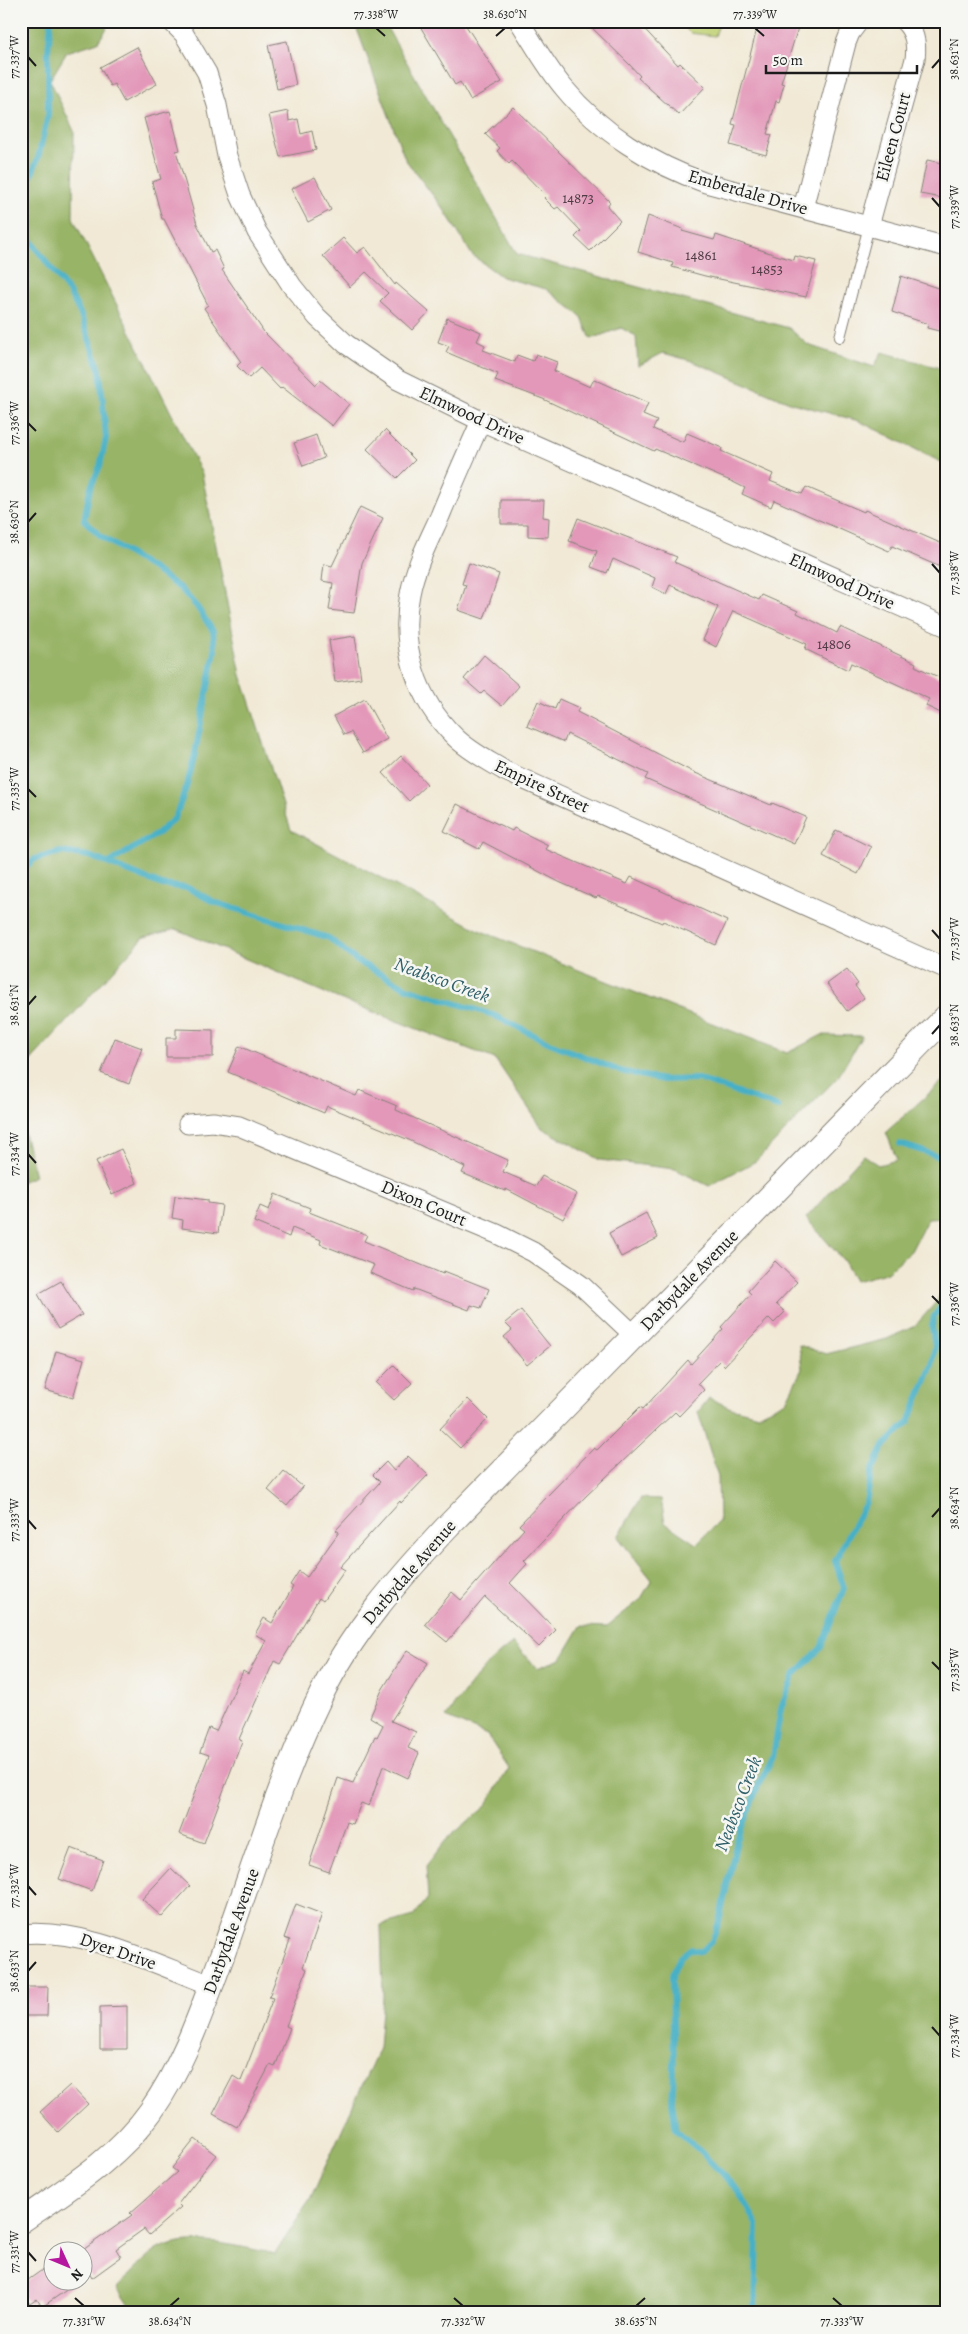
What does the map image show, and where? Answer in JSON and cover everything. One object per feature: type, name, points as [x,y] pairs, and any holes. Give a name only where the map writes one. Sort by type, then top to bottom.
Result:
[{"type":"street","name":"Elmwood Drive","points":[[171,21],[184,34],[207,74],[217,106],[227,156],[240,195],[257,232],[292,286],[318,317],[346,344],[371,364],[398,380],[481,421],[947,628]]},
{"type":"street","name":"Emberdale Drive","points":[[519,21],[569,94],[598,123],[632,147],[686,176],[947,247]]},
{"type":"street","points":[[803,208],[846,43],[850,33],[859,21]]},
{"type":"street","name":"Eileen Court","points":[[869,226],[916,49],[913,32],[904,21]]},
{"type":"street","name":"Empire Street","points":[[481,421],[423,554],[410,593],[406,626],[409,653],[416,680],[428,705],[441,722],[456,738],[505,771],[947,969]]},
{"type":"street","name":"Darbydale Avenue","points":[[21,2221],[94,2169],[124,2142],[150,2112],[174,2074],[190,2040],[211,1985],[296,1752],[321,1694],[350,1644],[409,1568],[947,1016]]},
{"type":"street","name":"Dixon Court","points":[[188,1124],[213,1122],[239,1126],[498,1234],[533,1252],[581,1285],[634,1336]]},
{"type":"street","name":"Dyer Drive","points":[[21,1934],[57,1933],[85,1938],[211,1985]]},
{"type":"lane","points":[[840,337],[869,226]]},
{"type":"green space","points":[[21,21],[95,21],[107,28],[98,42],[67,52],[50,80],[74,131],[73,218],[202,474],[241,675],[291,830],[481,931],[787,1053],[822,1035],[862,1036],[838,1077],[756,1161],[709,1186],[675,1169],[600,1160],[542,1128],[495,1059],[337,998],[176,929],[144,937],[23,1069],[21,1091]]},
{"type":"green space","points":[[354,21],[383,21],[517,254],[789,328],[808,345],[874,367],[882,352],[947,370],[947,465],[859,421],[792,403],[692,361],[663,353],[638,366],[636,336],[621,328],[591,339],[581,316],[546,289],[502,277],[472,255],[445,211],[405,159]]},
{"type":"green space","points":[[678,21],[720,21],[715,36],[690,33]]},
{"type":"green space","points":[[944,1080],[947,1081],[947,1217],[928,1218],[911,1251],[886,1273],[855,1281],[844,1261],[806,1218],[863,1155],[878,1165],[897,1160],[886,1132]]},
{"type":"green space","points":[[21,1121],[35,1176],[21,1182]]},
{"type":"green space","points":[[947,1273],[947,2313],[134,2313],[117,2288],[153,2253],[166,2246],[197,2242],[230,2245],[275,2254],[310,2200],[379,2048],[383,1996],[381,1925],[414,1916],[428,1898],[426,1866],[446,1840],[486,1806],[509,1768],[487,1735],[446,1717],[469,1686],[493,1659],[513,1643],[537,1668],[561,1659],[581,1626],[606,1627],[640,1600],[652,1580],[618,1537],[641,1498],[661,1499],[665,1523],[696,1544],[719,1521],[718,1477],[698,1412],[709,1398],[731,1408],[758,1415],[786,1401],[802,1369],[799,1345],[826,1354],[887,1339],[915,1326],[938,1300]]},
{"type":"building","points":[[417,21],[463,21],[502,82],[470,100],[460,82],[455,85]]},
{"type":"building","points":[[585,21],[637,21],[678,65],[680,63],[705,87],[679,115],[638,78],[640,76],[629,64]]},
{"type":"building","points":[[759,21],[800,21],[781,83],[784,84],[779,102],[776,101],[767,134],[772,135],[766,155],[730,145],[736,125],[732,124]]},
{"type":"building","points":[[287,41],[296,85],[277,89],[268,45]]},
{"type":"building","points":[[137,47],[157,84],[124,102],[114,84],[110,86],[100,67]]},
{"type":"building","points":[[513,107],[610,202],[607,206],[620,221],[590,251],[575,237],[581,231],[558,207],[555,209],[544,198],[546,196],[512,161],[509,164],[497,151],[500,148],[485,134]]},
{"type":"building","points":[[170,111],[180,150],[176,151],[197,224],[211,252],[215,250],[224,269],[222,270],[264,332],[316,385],[320,380],[349,404],[332,426],[282,387],[280,389],[260,368],[249,378],[237,366],[241,362],[204,308],[208,305],[164,219],[162,219],[152,182],[161,179],[144,118]]},
{"type":"building","points":[[288,111],[289,121],[298,119],[301,134],[312,131],[316,150],[280,157],[269,115]]},
{"type":"building","points":[[927,160],[947,164],[947,199],[920,194]]},
{"type":"building","points":[[315,177],[331,210],[308,222],[291,189]]},
{"type":"building","points":[[648,216],[683,229],[682,231],[714,240],[716,235],[794,260],[795,256],[816,261],[806,297],[705,276],[672,267],[673,263],[638,252]]},
{"type":"building","points":[[343,238],[357,253],[365,247],[395,285],[396,283],[429,312],[412,330],[380,301],[388,293],[366,272],[350,287],[323,256]]},
{"type":"building","points":[[901,276],[947,291],[947,333],[927,328],[928,324],[892,312]]},
{"type":"building","points":[[447,318],[481,332],[477,341],[485,345],[483,350],[515,362],[517,355],[533,361],[536,354],[557,362],[554,371],[590,387],[594,379],[648,403],[643,415],[657,421],[653,429],[683,442],[687,433],[722,448],[721,451],[773,474],[770,481],[802,494],[806,487],[864,512],[865,510],[947,546],[947,570],[892,546],[889,551],[774,500],[771,507],[742,494],[745,488],[733,482],[655,449],[654,451],[543,399],[495,381],[498,374],[446,352],[449,346],[438,342]]},
{"type":"building","points":[[385,430],[415,460],[397,478],[367,449]]},
{"type":"building","points":[[316,435],[324,458],[303,466],[294,443]]},
{"type":"building","points":[[501,500],[544,500],[543,517],[549,518],[548,537],[528,536],[528,524],[501,524]]},
{"type":"building","points":[[360,507],[383,518],[362,563],[354,613],[329,610],[333,583],[322,581],[324,564],[332,566]]},
{"type":"building","points":[[578,518],[677,557],[674,562],[759,600],[762,595],[798,611],[797,613],[837,633],[840,627],[916,663],[915,666],[947,681],[947,716],[926,706],[929,699],[851,663],[848,670],[805,649],[807,644],[733,611],[716,647],[703,640],[718,607],[670,585],[666,594],[652,587],[655,578],[613,559],[607,573],[591,567],[597,551],[569,541]]},
{"type":"building","points":[[469,563],[499,574],[484,619],[458,610],[466,585],[462,584]]},
{"type":"building","points":[[355,636],[361,678],[335,682],[329,640]]},
{"type":"building","points":[[484,655],[519,686],[502,706],[484,691],[481,694],[464,679]]},
{"type":"building","points":[[365,699],[387,739],[363,753],[351,732],[344,735],[334,716]]},
{"type":"building","points":[[559,699],[579,708],[577,712],[693,772],[771,805],[772,803],[806,817],[794,844],[645,779],[648,774],[567,734],[564,742],[527,726],[538,701],[555,709]]},
{"type":"building","points":[[401,756],[427,784],[409,801],[383,773]]},
{"type":"building","points":[[457,804],[512,831],[514,828],[548,845],[545,849],[627,884],[631,877],[727,921],[716,945],[663,921],[662,923],[559,882],[483,842],[479,849],[444,831]]},
{"type":"building","points":[[836,830],[871,847],[858,874],[823,856]]},
{"type":"building","points":[[847,969],[858,984],[855,986],[864,998],[847,1011],[827,984]]},
{"type":"building","points":[[176,1029],[213,1030],[213,1057],[166,1057],[166,1038],[176,1038]]},
{"type":"building","points":[[115,1038],[142,1048],[129,1084],[101,1073]]},
{"type":"building","points":[[239,1046],[356,1096],[359,1090],[397,1106],[396,1110],[508,1160],[503,1172],[536,1186],[542,1176],[577,1194],[563,1219],[506,1189],[505,1191],[462,1173],[465,1167],[409,1140],[327,1106],[324,1113],[228,1072]]},
{"type":"building","points":[[121,1149],[137,1183],[112,1195],[96,1161]]},
{"type":"building","points":[[275,1194],[310,1208],[309,1212],[367,1235],[364,1241],[443,1274],[444,1271],[489,1289],[481,1308],[471,1305],[469,1310],[414,1289],[413,1291],[370,1273],[374,1265],[320,1244],[321,1240],[292,1228],[289,1237],[254,1222],[260,1206],[269,1210]]},
{"type":"building","points":[[175,1196],[208,1200],[208,1203],[222,1205],[218,1233],[182,1228],[183,1220],[172,1218]]},
{"type":"building","points":[[646,1213],[658,1238],[621,1257],[609,1233]]},
{"type":"building","points":[[775,1261],[797,1282],[776,1304],[785,1312],[774,1323],[769,1318],[724,1366],[719,1361],[698,1383],[704,1390],[679,1416],[675,1412],[586,1496],[524,1561],[527,1564],[510,1583],[556,1630],[539,1647],[485,1597],[447,1642],[425,1624],[452,1592],[461,1600],[524,1529],[519,1525],[547,1496],[594,1448],[597,1450],[640,1407],[643,1409],[688,1360],[691,1364],[723,1329],[721,1327],[751,1294],[748,1291]]},
{"type":"building","points":[[61,1281],[82,1315],[58,1329],[38,1294]]},
{"type":"building","points":[[521,1310],[550,1346],[527,1365],[504,1337],[512,1330],[505,1323]]},
{"type":"building","points":[[56,1351],[84,1359],[73,1398],[45,1390]]},
{"type":"building","points":[[394,1365],[412,1383],[394,1400],[376,1383]]},
{"type":"building","points":[[468,1399],[488,1419],[460,1448],[440,1429]]},
{"type":"building","points":[[408,1456],[428,1475],[401,1503],[400,1501],[340,1567],[345,1570],[323,1601],[319,1598],[280,1664],[274,1661],[239,1739],[242,1741],[204,1843],[179,1834],[209,1755],[200,1752],[209,1728],[216,1731],[243,1671],[248,1674],[266,1641],[255,1634],[264,1618],[272,1623],[293,1587],[290,1585],[299,1571],[307,1577],[339,1532],[336,1530],[380,1482],[373,1475],[386,1462],[394,1471]]},
{"type":"building","points":[[284,1471],[303,1487],[287,1506],[268,1490]]},
{"type":"building","points":[[407,1650],[428,1663],[391,1721],[416,1732],[408,1748],[419,1753],[408,1778],[383,1766],[369,1806],[361,1803],[353,1824],[347,1822],[329,1872],[309,1865],[338,1778],[353,1783],[375,1736],[377,1737],[383,1725],[370,1717],[382,1690]]},
{"type":"building","points":[[71,1848],[103,1860],[92,1891],[59,1879]]},
{"type":"building","points":[[171,1868],[190,1886],[162,1917],[142,1899]]},
{"type":"building","points":[[296,1904],[322,1914],[303,1967],[307,1969],[286,2026],[290,2028],[275,2067],[270,2065],[237,2127],[213,2114],[233,2076],[241,2081],[273,1998],[269,1997],[290,1940],[284,1938]]},
{"type":"building","points":[[21,1987],[48,1987],[47,2016],[21,2016]]},
{"type":"building","points":[[127,2006],[127,2049],[100,2049],[100,2007]]},
{"type":"building","points":[[70,2085],[88,2104],[58,2132],[40,2112]]},
{"type":"building","points":[[195,2139],[216,2155],[178,2204],[181,2207],[149,2235],[144,2229],[116,2249],[121,2257],[92,2278],[92,2243],[132,2215],[130,2213],[177,2172],[172,2168]]},
{"type":"building","points":[[42,2270],[42,2292],[64,2292],[42,2307],[37,2299],[30,2304],[21,2293],[21,2285]]},
{"type":"waterway","points":[[51,21],[48,51],[48,115],[38,158],[24,195],[22,227],[69,292],[80,313],[100,371],[106,438],[100,466],[90,489],[84,520],[102,537],[181,589],[197,607],[213,631],[215,651],[194,758],[175,818],[157,834],[109,863]]},
{"type":"waterway","name":"Neabsco Creek","points":[[21,871],[35,859],[61,852],[89,856],[162,885],[188,888],[214,902],[329,938],[357,961],[407,988],[493,1015],[550,1043],[620,1071],[663,1080],[698,1079],[778,1107]]},
{"type":"waterway","name":"Neabsco Creek","points":[[900,1144],[947,1159]]},
{"type":"waterway","name":"Neabsco Creek","points":[[755,2313],[757,2224],[739,2192],[700,2151],[676,2130],[672,2102],[674,2071],[672,1975],[680,1957],[690,1949],[701,1952],[712,1941],[719,1922],[737,1840],[758,1786],[773,1757],[781,1708],[794,1675],[821,1648],[844,1588],[835,1561],[866,1502],[872,1471],[884,1446],[909,1422],[932,1365],[935,1346],[932,1327],[934,1316],[947,1299]]}]
